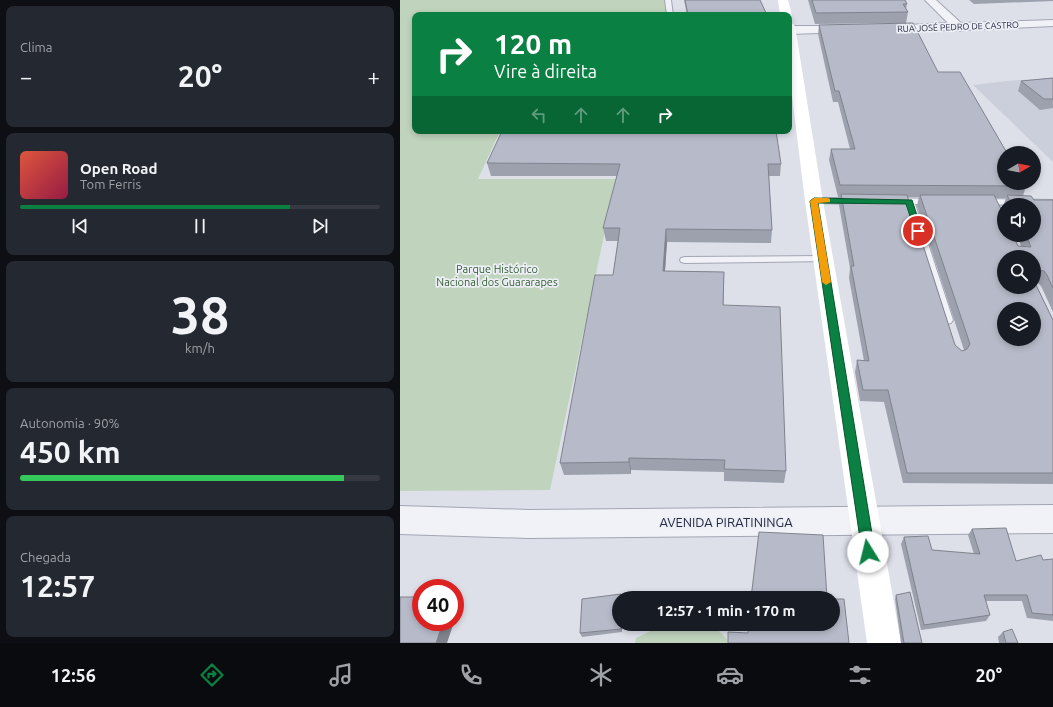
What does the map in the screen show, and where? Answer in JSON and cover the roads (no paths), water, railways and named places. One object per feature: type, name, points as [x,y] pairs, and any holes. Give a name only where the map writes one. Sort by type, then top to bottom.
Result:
[{"type":"street","points":[[783,0],[786,12]]},
{"type":"street","points":[[930,0],[960,28]]},
{"type":"street","name":"RUA JOSÉ PEDRO DE CASTRO","points":[[874,29],[960,28],[1053,24]]},
{"type":"street","points":[[792,25],[859,29]]},
{"type":"street","points":[[792,46],[863,522],[884,643]]},
{"type":"street","name":"AVENIDA PIRATININGA","points":[[400,520],[529,524],[1053,519]]},
{"type":"lane","points":[[668,0],[670,12]]},
{"type":"lane","points":[[814,201],[869,201]]},
{"type":"lane","points":[[885,201],[940,202]]},
{"type":"lane","points":[[909,201],[951,334]]},
{"type":"lane","points":[[971,202],[996,206],[1053,203]]},
{"type":"lane","points":[[685,260],[823,259]]},
{"type":"park label","name":"Parque Histórico Nacional dos Guararapes","points":[[497,275]]}]
